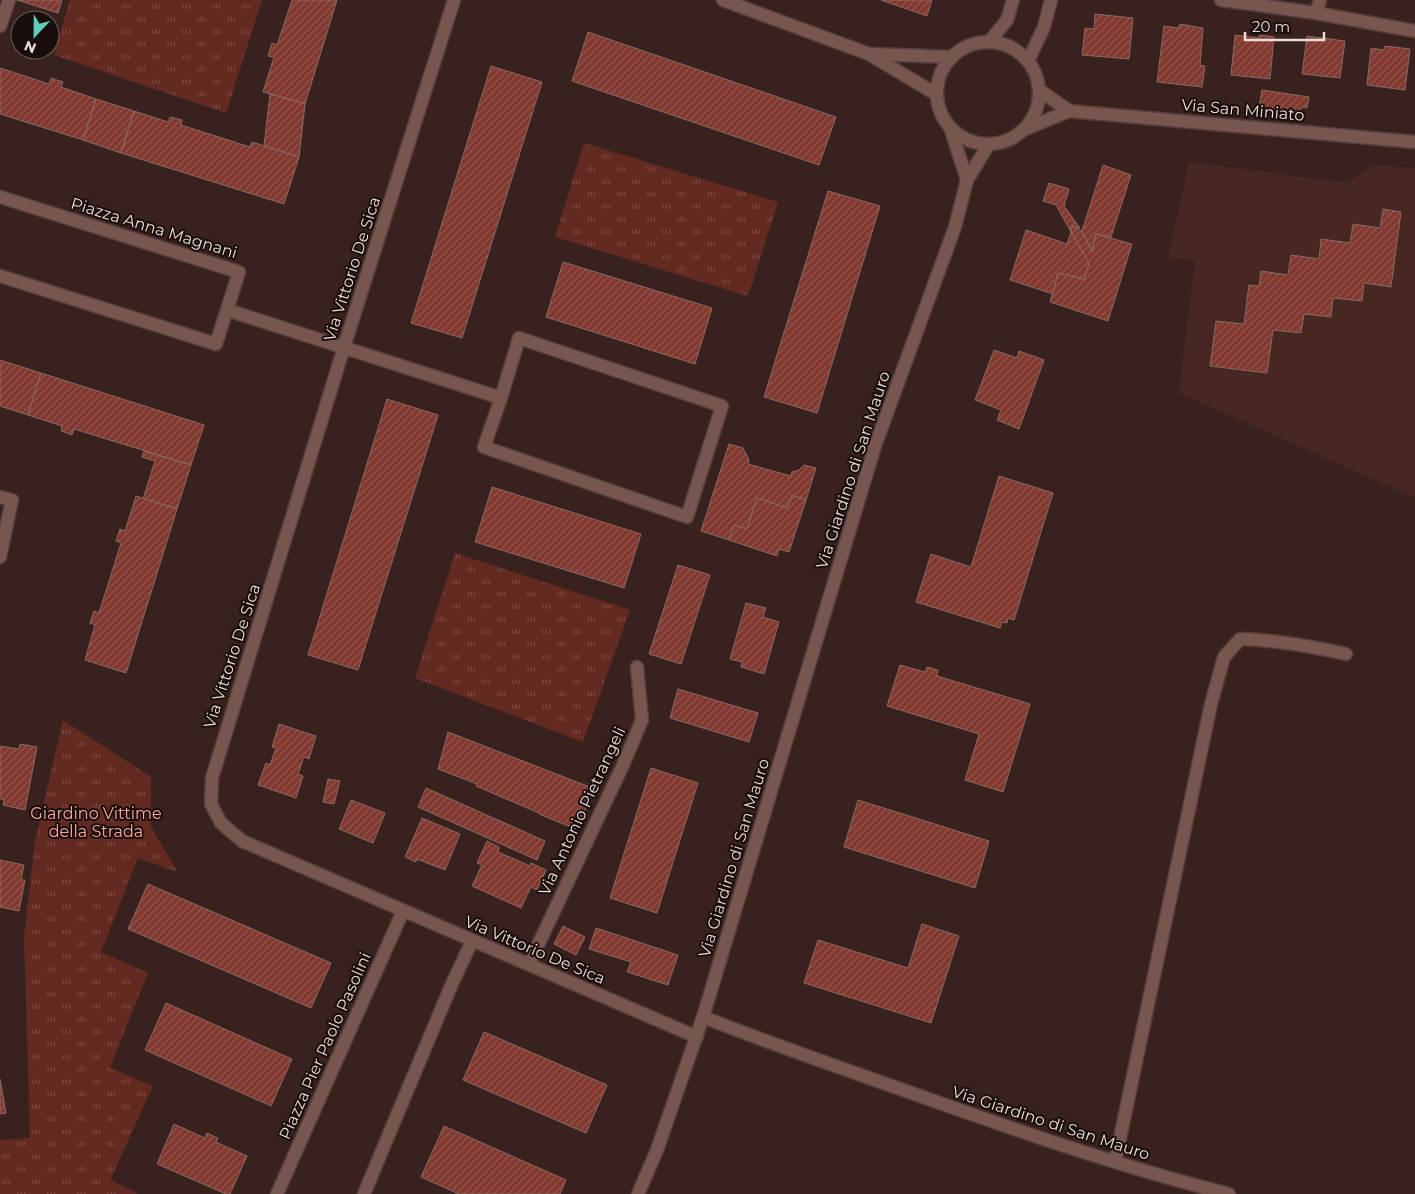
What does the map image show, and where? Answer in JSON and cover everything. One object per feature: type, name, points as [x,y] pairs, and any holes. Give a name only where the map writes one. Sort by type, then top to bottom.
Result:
[{"type":"street","points":[[0,26],[9,0]]},
{"type":"street","name":"Via Vittorio De Sica","points":[[454,0],[344,348],[255,643],[218,754],[212,778],[211,804],[221,823],[242,841],[696,1037]]},
{"type":"street","points":[[723,0],[869,54],[936,94]]},
{"type":"street","points":[[988,42],[1007,20],[1013,0]]},
{"type":"street","points":[[1028,61],[1044,27],[1052,0]]},
{"type":"street","points":[[1221,0],[1316,13],[1415,31]]},
{"type":"street","points":[[1316,13],[1320,0]]},
{"type":"street","points":[[967,180],[950,127],[938,106],[936,94],[940,74],[951,57],[962,49],[988,42],[1004,44],[1017,51],[1028,61],[1036,75],[1039,90],[1035,112],[1023,130]]},
{"type":"street","points":[[869,54],[951,57]]},
{"type":"street","points":[[1039,90],[1069,111]]},
{"type":"street","points":[[950,127],[961,136],[975,142],[989,144],[1002,142],[1023,130],[1069,111]]},
{"type":"street","name":"Via San Miniato","points":[[1069,111],[1415,142]]},
{"type":"street","points":[[967,180],[989,144]]},
{"type":"street","name":"Via Giardino di San Mauro","points":[[967,180],[955,227],[874,446],[703,1017],[758,1039],[979,1117],[1163,1177],[1229,1194]]},
{"type":"street","name":"Piazza Anna Magnani","points":[[0,197],[239,272],[216,344],[0,276]]},
{"type":"street","points":[[227,310],[501,398]]},
{"type":"street","points":[[519,338],[722,406],[686,516],[484,447],[501,398],[519,338]]},
{"type":"street","points":[[0,497],[12,500],[0,557]]},
{"type":"street","points":[[1116,1162],[1209,714],[1224,657],[1240,639],[1295,643],[1346,654]]},
{"type":"street","name":"Via Antonio Pietrangeli","points":[[529,964],[623,765],[642,720],[637,667]]},
{"type":"street","name":"Piazza Pier Paolo Pasolini","points":[[277,1194],[403,911]]},
{"type":"street","points":[[364,1194],[451,986],[472,941]]},
{"type":"street","points":[[638,1194],[657,1150],[703,1017]]},
{"type":"shaded area","points":[[1189,162],[1348,183],[1371,165],[1415,168],[1415,498],[1179,393],[1195,260],[1168,257]]},
{"type":"green space","points":[[70,0],[262,0],[226,113],[60,57],[60,34]]},
{"type":"green space","points":[[584,143],[778,202],[748,296],[555,237]]},
{"type":"green space","points":[[455,553],[630,610],[583,742],[415,678]]},
{"type":"green space","name":"Giardino Vittime della Strada","points":[[63,720],[151,777],[151,828],[178,872],[138,858],[101,952],[148,973],[110,1068],[153,1086],[110,1180],[136,1194],[0,1194],[0,1140],[30,1138],[24,936],[35,841]]},
{"type":"building","points":[[17,0],[62,0],[59,10],[49,10]]},
{"type":"building","points":[[292,0],[337,0],[305,104],[263,92],[274,57],[268,56],[272,43],[277,45]]},
{"type":"building","points":[[881,0],[932,0],[927,16]]},
{"type":"building","points":[[1095,14],[1133,18],[1129,59],[1082,55],[1085,28],[1094,29]]},
{"type":"building","points":[[1180,24],[1203,28],[1200,65],[1205,66],[1202,87],[1157,82],[1164,26],[1179,28]]},
{"type":"building","points":[[588,32],[836,117],[819,165],[572,81]]},
{"type":"building","points":[[1235,35],[1259,38],[1260,35],[1274,37],[1270,79],[1231,75]]},
{"type":"building","points":[[1307,36],[1345,41],[1340,78],[1302,74]]},
{"type":"building","points":[[1385,46],[1410,49],[1405,90],[1367,85],[1371,48],[1384,50]]},
{"type":"building","points":[[491,66],[542,82],[462,338],[411,323]]},
{"type":"building","points":[[0,68],[49,84],[51,78],[63,82],[61,87],[96,99],[83,140],[0,114]]},
{"type":"building","points":[[1262,90],[1309,97],[1307,108],[1301,107],[1301,113],[1259,108]]},
{"type":"building","points":[[270,94],[305,104],[299,157],[264,146]]},
{"type":"building","points":[[96,99],[134,111],[121,153],[83,140]]},
{"type":"building","points":[[134,111],[168,122],[170,117],[182,120],[181,125],[250,147],[252,142],[299,157],[284,204],[121,153]]},
{"type":"building","points":[[1103,165],[1131,175],[1111,237],[1096,234],[1092,252],[1082,231]]},
{"type":"building","points":[[1049,183],[1069,189],[1064,206],[1080,228],[1072,226],[1071,232],[1056,205],[1043,201]]},
{"type":"building","points":[[828,191],[880,206],[817,413],[764,397]]},
{"type":"building","points":[[1383,209],[1401,212],[1391,287],[1364,283],[1362,301],[1333,298],[1331,317],[1304,314],[1301,333],[1273,330],[1267,373],[1210,366],[1216,321],[1244,324],[1249,285],[1259,286],[1261,271],[1288,275],[1291,255],[1319,259],[1321,239],[1350,243],[1353,224],[1380,228]]},
{"type":"building","points":[[1072,226],[1082,231],[1092,252],[1096,234],[1132,244],[1108,321],[1050,302],[1058,273],[1084,279],[1089,263],[1071,232]]},
{"type":"building","points":[[1026,230],[1067,244],[1071,232],[1089,263],[1084,279],[1058,273],[1053,294],[1010,280]]},
{"type":"building","points":[[563,262],[712,308],[695,364],[546,317]]},
{"type":"building","points":[[994,350],[1017,358],[1019,351],[1044,360],[1019,429],[997,420],[1001,410],[975,400]]},
{"type":"building","points":[[0,360],[41,373],[28,415],[0,406]]},
{"type":"building","points":[[41,373],[204,425],[191,465],[74,429],[72,435],[61,431],[62,426],[28,415]]},
{"type":"building","points":[[387,399],[438,415],[358,670],[308,655]]},
{"type":"building","points":[[729,444],[743,448],[749,460],[748,464],[791,476],[792,472],[799,470],[804,465],[816,468],[806,500],[792,495],[787,508],[757,498],[747,529],[734,525],[729,540],[701,531]]},
{"type":"building","points":[[144,451],[191,465],[177,509],[143,499],[155,461],[142,457]]},
{"type":"building","points":[[999,476],[1053,493],[1014,620],[1008,618],[1007,623],[1002,622],[1000,628],[916,602],[931,554],[971,567]]},
{"type":"building","points":[[492,487],[641,534],[624,588],[475,542]]},
{"type":"building","points":[[792,495],[806,500],[789,552],[779,549],[777,556],[729,540],[734,525],[747,529],[757,498],[787,508]]},
{"type":"building","points":[[136,496],[177,509],[126,673],[85,660],[95,625],[90,623],[94,611],[99,613],[121,543],[116,541],[120,529],[125,531]]},
{"type":"building","points":[[678,565],[710,575],[681,664],[649,654]]},
{"type":"building","points":[[746,603],[766,608],[763,617],[779,622],[764,674],[741,667],[742,662],[730,659]]},
{"type":"building","points":[[900,665],[925,672],[927,667],[938,670],[937,676],[1030,704],[1003,792],[965,780],[979,734],[887,706]]},
{"type":"building","points":[[678,689],[758,713],[749,742],[670,718]]},
{"type":"building","points":[[279,724],[316,736],[309,759],[304,757],[298,774],[303,776],[296,798],[258,785],[266,763],[270,765],[276,748],[272,747]]},
{"type":"building","points":[[448,732],[595,789],[576,829],[476,786],[477,784],[438,769]]},
{"type":"building","points":[[20,744],[37,747],[25,810],[3,805],[4,799],[0,799],[0,746],[19,749]]},
{"type":"building","points":[[651,768],[698,783],[657,913],[610,898]]},
{"type":"building","points":[[328,779],[340,781],[334,804],[323,802]]},
{"type":"building","points":[[426,788],[545,841],[537,860],[418,807]]},
{"type":"building","points":[[351,800],[385,813],[373,843],[339,829]]},
{"type":"building","points":[[858,800],[989,841],[975,888],[844,847]]},
{"type":"building","points":[[422,818],[460,834],[445,870],[417,859],[416,862],[405,857]]},
{"type":"building","points":[[487,841],[499,847],[498,852],[530,866],[531,863],[546,870],[537,890],[531,887],[521,908],[472,886],[482,865],[477,863]]},
{"type":"building","points":[[0,860],[24,865],[21,880],[25,880],[19,911],[0,907]]},
{"type":"building","points":[[148,884],[331,963],[311,1008],[128,929]]},
{"type":"building","points":[[922,924],[959,936],[931,1023],[804,983],[818,940],[908,968]]},
{"type":"building","points":[[563,926],[585,937],[576,955],[554,944]]},
{"type":"building","points":[[596,928],[678,955],[668,985],[627,972],[631,962],[589,949]]},
{"type":"building","points":[[166,1003],[292,1059],[271,1106],[145,1050]]},
{"type":"building","points":[[484,1032],[607,1085],[586,1133],[463,1080]]},
{"type":"building","points":[[0,1079],[6,1113],[0,1114]]},
{"type":"building","points":[[174,1124],[205,1138],[207,1133],[218,1138],[216,1142],[247,1156],[230,1194],[226,1194],[157,1164]]},
{"type":"building","points":[[444,1126],[566,1180],[560,1194],[459,1194],[421,1177]]}]
